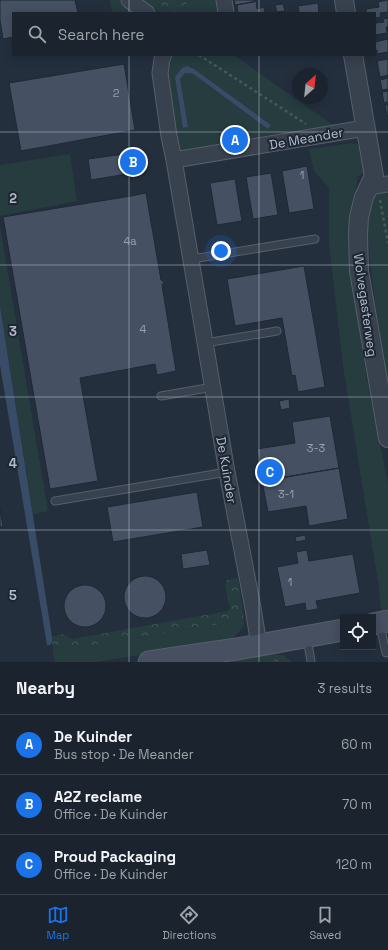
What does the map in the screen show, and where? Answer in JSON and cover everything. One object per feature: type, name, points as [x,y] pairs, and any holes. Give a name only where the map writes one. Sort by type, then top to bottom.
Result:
[{"type":"main road","points":[[149,662],[340,630]]},
{"type":"street","points":[[129,0],[146,12]]},
{"type":"street","points":[[224,0],[226,12]]},
{"type":"street","points":[[344,0],[346,12]]},
{"type":"street","name":"Wolvegasterweg","points":[[353,56],[374,176],[378,186],[362,203],[358,225],[358,267],[388,438]]},
{"type":"street","name":"De Kuinder","points":[[163,57],[160,73],[169,136],[192,260],[227,472],[258,645]]},
{"type":"street","name":"De Meander","points":[[174,160],[366,128]]},
{"type":"lane","points":[[192,260],[315,239]]},
{"type":"lane","points":[[205,343],[277,331]]},
{"type":"lane","points":[[161,396],[213,387]]},
{"type":"lane","points":[[55,501],[227,472]]},
{"type":"lane","points":[[380,623],[386,653]]},
{"type":"lane","points":[[307,636],[311,661]]},
{"type":"path","points":[[201,56],[312,128],[314,137]]},
{"type":"path","points":[[378,186],[388,243]]},
{"type":"green space","points":[[110,0],[119,0],[135,12],[112,12]]},
{"type":"green space","points":[[141,0],[154,0],[172,12],[158,12]]},
{"type":"green space","points":[[154,0],[189,0],[181,12],[172,12]]},
{"type":"green space","points":[[189,0],[220,0],[222,12],[181,12]]},
{"type":"green space","points":[[174,56],[235,56],[292,96],[292,104],[303,104],[333,125],[290,131],[201,148],[174,160],[166,73]],"holes":[[[182,68],[194,69],[271,125],[268,129],[192,73],[185,73],[180,79],[188,127],[183,128],[175,77]]]},
{"type":"green space","points":[[352,143],[360,146],[366,173],[358,176],[348,238],[366,376],[388,484],[388,609],[381,610],[379,588],[343,366],[329,243],[329,188],[314,171],[309,149]]},
{"type":"green space","points":[[70,154],[77,201],[0,216],[0,165]]},
{"type":"green space","points":[[388,190],[388,383],[375,302],[369,241],[364,225],[371,194]]},
{"type":"green space","points":[[0,226],[48,511],[33,514],[0,306]]},
{"type":"green space","points":[[238,578],[244,620],[53,652],[52,637],[63,634],[72,639],[228,611],[230,608],[225,586],[227,580]]},
{"type":"green space","points":[[244,620],[244,625],[238,633],[233,638],[223,642],[96,662],[55,662],[53,652]]},
{"type":"green space","points":[[273,653],[274,662],[214,662]]},
{"type":"green space","points":[[273,653],[284,656],[292,662],[274,662]]},
{"type":"water","points":[[187,66],[194,69],[271,125],[268,129],[192,73],[185,73],[180,79],[188,127],[183,128],[175,77],[182,68]]},
{"type":"water","points":[[0,306],[52,637],[52,642],[50,645],[47,645],[0,365]]},
{"type":"building","points":[[0,0],[75,0],[78,12],[12,12],[12,37],[3,39],[0,20]]},
{"type":"building","points":[[234,0],[254,0],[254,2],[235,5]]},
{"type":"building","points":[[388,0],[388,12],[380,13],[381,17],[376,18],[376,12],[366,12],[366,9],[379,7],[378,2]]},
{"type":"building","points":[[256,1],[257,9],[264,7],[265,12],[238,12],[237,5]]},
{"type":"building","points":[[318,3],[319,12],[299,12],[298,6]]},
{"type":"building","points":[[283,4],[285,11],[277,12],[275,5]]},
{"type":"building","points":[[388,18],[388,27],[386,27],[387,33],[376,35],[376,23],[384,22],[383,19]]},
{"type":"building","points":[[388,39],[388,52],[377,54],[376,42]]},
{"type":"building","points":[[388,59],[388,75],[380,77],[377,61]]},
{"type":"building","points":[[124,64],[135,130],[21,151],[9,83]]},
{"type":"building","points":[[388,78],[388,89],[382,90],[380,80]]},
{"type":"building","points":[[388,91],[388,102],[384,103],[382,92]]},
{"type":"building","points":[[385,105],[388,105],[388,116],[387,116]]},
{"type":"building","points":[[139,152],[142,174],[134,176],[133,173],[91,180],[88,159]]},
{"type":"building","points":[[307,166],[314,209],[289,213],[282,171]]},
{"type":"building","points":[[271,173],[278,215],[253,219],[246,177]]},
{"type":"building","points":[[235,179],[242,221],[217,225],[210,183]]},
{"type":"building","points":[[146,193],[161,280],[164,282],[162,285],[176,371],[157,375],[155,364],[80,378],[98,481],[50,489],[3,217]]},
{"type":"building","points":[[304,266],[325,387],[298,392],[295,375],[292,376],[282,318],[235,326],[227,279]]},
{"type":"building","points":[[289,399],[290,408],[281,410],[279,401]]},
{"type":"building","points":[[330,416],[339,468],[262,481],[257,449],[295,443],[292,422]]},
{"type":"building","points":[[339,468],[348,519],[309,526],[306,506],[268,512],[262,481]]},
{"type":"building","points":[[197,492],[203,527],[113,542],[107,507]]},
{"type":"building","points":[[0,509],[3,526],[0,527]]},
{"type":"building","points":[[305,535],[306,540],[296,542],[295,537]]},
{"type":"building","points":[[207,550],[210,565],[183,569],[181,554]]},
{"type":"building","points":[[307,550],[309,561],[353,554],[360,593],[316,601],[318,609],[306,611],[305,603],[285,607],[277,567],[298,563],[296,552]]},
{"type":"building","points":[[141,576],[149,576],[160,582],[166,593],[166,601],[160,612],[149,618],[141,618],[130,612],[124,601],[124,593],[130,582]]},
{"type":"building","points":[[81,585],[89,585],[100,591],[106,602],[106,610],[100,621],[89,627],[81,627],[70,621],[64,610],[64,602],[70,591]]},
{"type":"place","name":"De Kuinder","points":[[235,140]]},
{"type":"place","name":"A2Z reclame","points":[[133,162]]},
{"type":"place","name":"Proud Packaging","points":[[270,472]]}]
